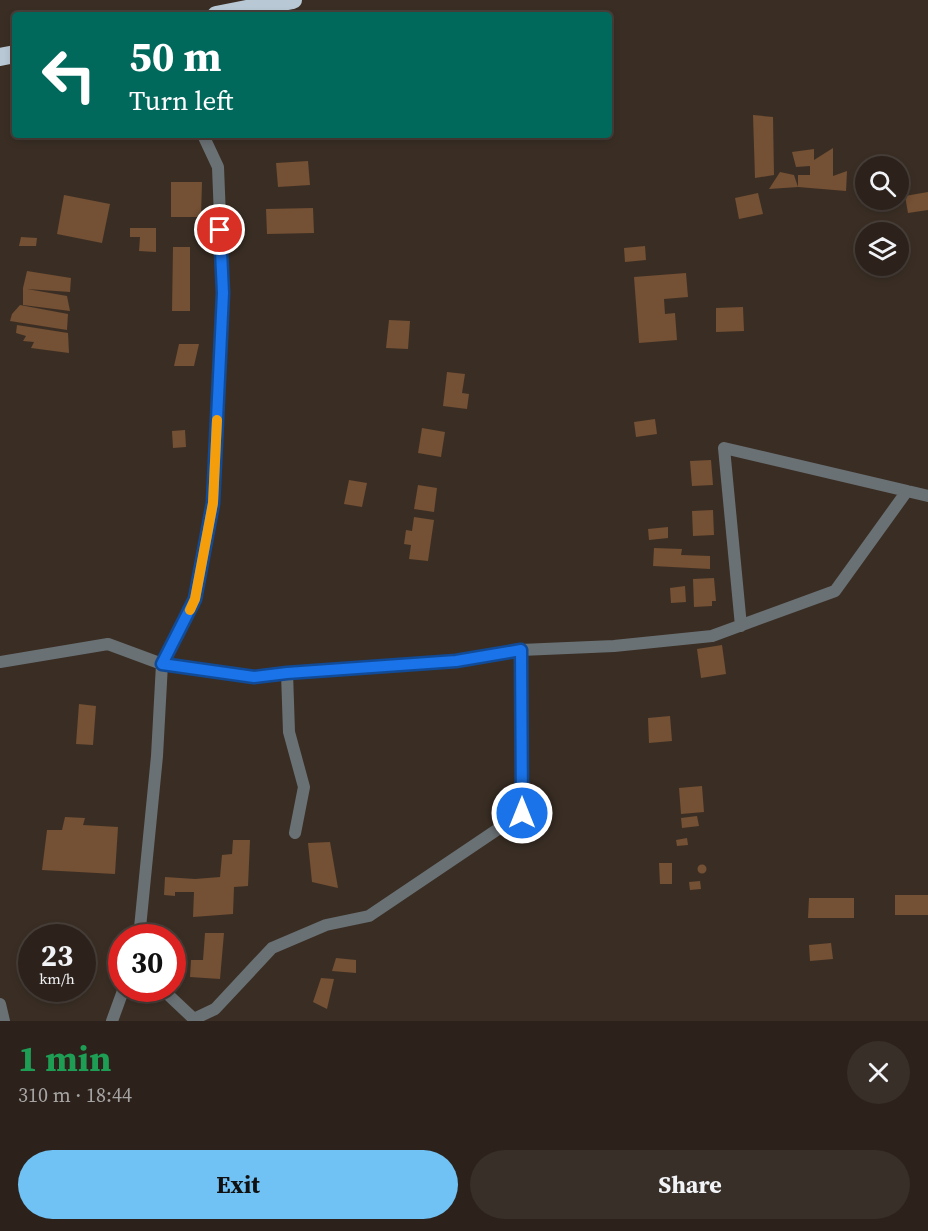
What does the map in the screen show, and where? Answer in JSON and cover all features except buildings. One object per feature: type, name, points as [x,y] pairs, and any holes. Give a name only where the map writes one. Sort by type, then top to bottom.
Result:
[{"type":"highway","points":[[231,12],[286,1]]},
{"type":"street","points":[[140,924],[157,756],[162,664],[195,599],[213,503],[223,293],[218,167],[204,138]]},
{"type":"street","points":[[741,626],[724,448],[928,496]]},
{"type":"street","points":[[0,662],[108,644],[162,664],[254,677],[456,661],[521,650],[614,646],[712,636],[835,591],[907,491]]},
{"type":"street","points":[[176,1002],[194,1019],[215,1009],[273,948],[326,925],[369,916],[522,813],[521,650]]},
{"type":"street","points":[[287,673],[289,732],[304,787],[295,833]]},
{"type":"street","points":[[112,1021],[118,1002]]},
{"type":"street","points":[[0,1004],[4,1021]]},
{"type":"slow traffic","points":[[190,610],[195,599],[213,503],[217,420]]},
{"type":"route","points":[[220,230],[223,293],[213,503],[195,599],[162,664],[254,677],[456,661],[521,650],[522,813]]}]
